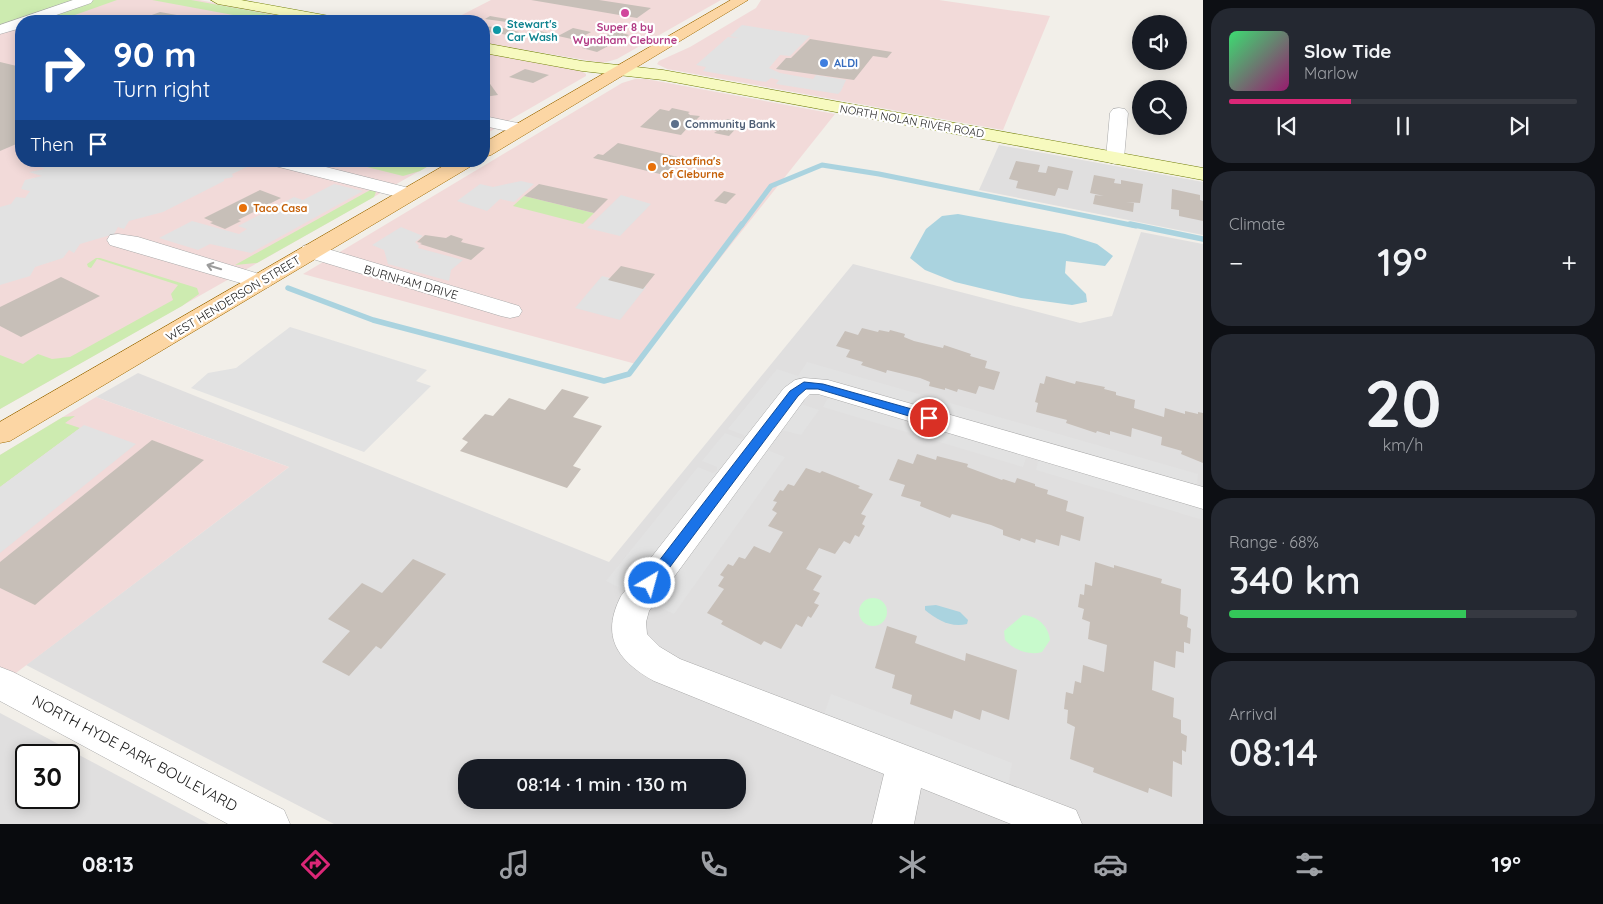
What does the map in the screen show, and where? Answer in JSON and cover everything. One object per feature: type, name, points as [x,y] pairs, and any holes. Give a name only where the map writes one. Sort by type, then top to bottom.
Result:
[{"type":"main road","points":[[218,0],[302,15]]},
{"type":"main road","points":[[490,147],[740,0]]},
{"type":"main road","name":"NORTH NOLAN RIVER ROAD","points":[[490,49],[663,76],[1203,174]]},
{"type":"main road","name":"WEST HENDERSON STREET","points":[[0,434],[456,167]]},
{"type":"street","points":[[43,15],[86,0]]},
{"type":"street","points":[[0,30],[15,25]]},
{"type":"street","points":[[1115,158],[1120,113]]},
{"type":"street","points":[[490,123],[518,130]]},
{"type":"street","points":[[490,126],[518,130]]},
{"type":"street","points":[[306,167],[416,190]]},
{"type":"street","points":[[341,167],[416,190]]},
{"type":"street","points":[[118,240],[260,282]]},
{"type":"street","points":[[98,250],[237,295]]},
{"type":"street","name":"BURNHAM DRIVE","points":[[311,251],[510,311]]},
{"type":"street","points":[[1061,824],[674,673],[649,660],[634,645],[628,634],[628,619],[639,597],[798,389],[804,386],[819,386],[1203,498]]},
{"type":"street","name":"NORTH HYDE PARK BOULEVARD","points":[[0,684],[269,824]]},
{"type":"street","points":[[893,824],[906,764]]},
{"type":"shaded area","points":[[74,0],[199,0],[281,15],[31,15]]},
{"type":"shaded area","points":[[491,0],[721,0],[617,59],[603,63],[490,44],[490,15],[462,15]]},
{"type":"shaded area","points":[[761,0],[939,0],[1050,16],[1003,130],[667,69],[657,64],[659,61],[690,47],[756,8]]},
{"type":"shaded area","points":[[15,21],[15,167],[426,167],[0,409],[0,26]]},
{"type":"shaded area","points":[[742,25],[810,36],[790,56],[780,55],[769,68],[780,73],[813,79],[816,75],[846,80],[841,91],[838,94],[776,84],[779,80],[771,78],[766,82],[703,71],[706,67],[696,65],[728,37],[738,38],[730,36]]},
{"type":"shaded area","points":[[490,54],[579,70],[586,74],[586,76],[490,132]]},
{"type":"shaded area","points":[[635,79],[646,79],[835,114],[636,364],[303,274],[482,167],[490,167],[490,162],[622,83]]},
{"type":"shaded area","points":[[999,145],[1203,182],[1203,235],[979,190]]},
{"type":"shaded area","points":[[40,167],[247,167],[232,174],[233,177],[224,179],[224,181],[163,212],[129,221],[124,229],[118,227],[114,234],[80,244],[74,253],[69,250],[63,258],[35,267],[30,276],[0,285],[0,207],[11,204],[16,197],[25,198],[30,191],[21,189],[25,180],[42,176],[29,172],[45,169]]},
{"type":"shaded area","points":[[521,181],[534,184],[514,202],[500,199],[487,211],[457,201],[480,184],[493,187]]},
{"type":"shaded area","points":[[334,184],[363,191],[251,253],[210,244],[198,250],[159,238],[192,221],[239,234],[247,229],[238,226],[294,197],[303,200]]},
{"type":"shaded area","points":[[621,195],[651,204],[620,236],[587,228]]},
{"type":"shaded area","points":[[401,227],[423,236],[415,242],[419,246],[418,248],[463,260],[451,270],[449,281],[388,264],[384,250],[372,245]]},
{"type":"shaded area","points":[[1141,232],[1203,244],[1203,824],[334,824],[26,665],[289,467],[96,397],[138,373],[609,562],[853,264],[1080,323],[1112,316]]},
{"type":"shaded area","points":[[602,276],[646,287],[620,320],[575,308]]},
{"type":"shaded area","points":[[290,327],[427,370],[416,381],[431,386],[364,452],[191,388],[208,373],[236,368]]},
{"type":"shaded area","points":[[807,362],[1198,474],[1197,485],[1203,488],[1203,520],[1036,470],[1039,458],[1027,455],[1023,467],[823,407],[828,398],[827,396],[813,395],[805,398],[801,404],[819,410],[801,435],[782,430],[768,448],[770,451],[785,457],[674,614],[606,581],[698,467],[713,473],[717,471],[717,467],[702,461],[725,433],[741,439],[744,438],[744,435],[728,429],[777,369],[798,376]]},
{"type":"shaded area","points":[[96,397],[289,467],[0,685],[0,455]]},
{"type":"shaded area","points":[[84,425],[136,444],[0,553],[0,487]]},
{"type":"shaded area","points":[[831,694],[1012,763],[1008,786],[824,715]]},
{"type":"shaded area","points":[[0,713],[58,744],[15,744],[15,809],[80,809],[80,755],[209,824],[0,824]]},
{"type":"green space","points":[[0,0],[77,0],[34,15],[15,15],[15,22],[0,27]]},
{"type":"green space","points":[[94,0],[117,0],[75,15],[51,15]]},
{"type":"green space","points":[[152,0],[191,0],[273,15],[233,15]]},
{"type":"green space","points":[[367,167],[427,167],[403,176]]},
{"type":"green space","points":[[372,189],[376,192],[374,197],[257,263],[235,265]]},
{"type":"green space","points":[[524,196],[594,213],[583,224],[513,206]]},
{"type":"green space","points":[[96,258],[197,288],[199,294],[182,306],[0,409],[0,355],[23,364],[38,354],[52,359],[70,357],[173,300],[171,294],[178,285],[97,259],[91,268],[88,267],[87,264]]},
{"type":"green space","points":[[75,416],[65,423],[80,428],[0,487],[0,455],[63,417]]},
{"type":"green space","points":[[873,598],[883,602],[887,612],[883,622],[873,626],[863,622],[859,612],[863,602]]},
{"type":"green space","points":[[1023,615],[1037,619],[1047,630],[1050,640],[1042,652],[1022,651],[1013,647],[1005,640],[1004,631]]},
{"type":"water","points":[[958,214],[1065,234],[1097,244],[1113,256],[1105,266],[1066,261],[1065,273],[1086,294],[1087,302],[1072,305],[1021,298],[955,282],[925,270],[910,258],[926,229],[942,216]]},
{"type":"water","points":[[936,605],[960,612],[968,620],[967,624],[955,625],[944,622],[925,610],[925,606]]},
{"type":"building","name":"Super 8 by Wyndham Cleburne","points":[[531,0],[599,0],[651,8],[637,18]]},
{"type":"building","points":[[160,12],[177,15],[152,15]]},
{"type":"building","points":[[490,16],[531,23],[527,25],[490,20]]},
{"type":"building","name":"Stewart's Car Wash","points":[[496,26],[519,32],[512,36],[490,32],[490,27]]},
{"type":"building","points":[[573,28],[591,32],[576,40],[558,36]]},
{"type":"building","points":[[540,31],[552,34],[539,40],[528,37]]},
{"type":"building","points":[[615,31],[629,35],[597,52],[582,48]]},
{"type":"building","name":"ALDI","points":[[810,39],[892,52],[887,58],[873,56],[854,80],[776,69],[786,58],[791,58]]},
{"type":"building","points":[[0,62],[15,66],[15,145],[0,151]]},
{"type":"building","points":[[525,69],[549,75],[533,83],[509,77]]},
{"type":"building","points":[[490,84],[498,95],[490,96]]},
{"type":"building","name":"Community Bank","points":[[672,108],[690,112],[688,113],[690,115],[700,116],[695,121],[720,126],[727,119],[742,122],[729,136],[714,133],[717,131],[690,125],[681,135],[640,127],[660,109],[669,111]]},
{"type":"building","name":"Pastafina's of Cleburne","points":[[618,143],[682,158],[664,175],[593,158],[598,154],[603,155]]},
{"type":"building","points":[[1016,161],[1040,165],[1038,172],[1046,173],[1048,166],[1073,171],[1068,190],[1058,188],[1055,196],[1016,188],[1018,181],[1009,179]]},
{"type":"building","points":[[1094,175],[1115,179],[1114,183],[1121,184],[1121,180],[1143,184],[1140,203],[1126,202],[1134,203],[1133,212],[1093,204],[1095,195],[1104,196],[1090,193]]},
{"type":"building","points":[[539,184],[608,199],[594,213],[524,196]]},
{"type":"building","points":[[1172,189],[1200,195],[1200,200],[1203,201],[1203,221],[1179,216],[1179,210],[1171,209]]},
{"type":"building","name":"Taco Casa","points":[[260,190],[281,198],[238,220],[241,221],[225,229],[210,223],[213,222],[204,218]]},
{"type":"building","points":[[724,191],[736,194],[726,204],[714,201]]},
{"type":"building","points":[[425,235],[446,238],[451,235],[463,239],[461,242],[485,248],[471,260],[417,242]]},
{"type":"building","points":[[621,266],[655,274],[643,289],[608,280]]},
{"type":"building","points":[[61,277],[100,296],[21,337],[0,326],[0,307]]},
{"type":"building","points":[[862,328],[878,332],[879,330],[889,332],[890,330],[905,334],[904,337],[914,341],[943,348],[944,345],[987,361],[985,368],[1000,372],[994,390],[979,386],[976,394],[958,389],[957,392],[945,388],[945,390],[929,386],[930,382],[920,378],[887,370],[886,373],[861,365],[863,362],[846,357],[850,350],[836,346],[845,331],[858,335]]},
{"type":"building","points":[[1046,376],[1075,384],[1076,381],[1105,387],[1104,389],[1116,392],[1116,395],[1135,400],[1134,408],[1164,417],[1165,408],[1185,414],[1185,411],[1198,414],[1198,412],[1203,413],[1203,463],[1181,454],[1182,451],[1161,445],[1162,437],[1132,428],[1131,437],[1110,431],[1110,435],[1097,431],[1096,433],[1066,423],[1067,420],[1036,412],[1038,403],[1035,402],[1040,383],[1044,384]]},
{"type":"building","points":[[562,389],[589,397],[573,417],[602,426],[573,466],[581,469],[567,488],[460,451],[468,442],[462,439],[485,414],[493,416],[509,398],[545,410]]},
{"type":"building","points":[[152,440],[204,460],[35,605],[0,588],[0,562]]},
{"type":"building","points":[[917,454],[936,460],[937,456],[968,464],[967,467],[1002,480],[1015,483],[1017,478],[1048,490],[1047,494],[1068,501],[1066,511],[1084,517],[1080,541],[1061,535],[1059,546],[1036,539],[1035,543],[1021,538],[1020,541],[1003,535],[1003,530],[991,525],[952,514],[950,518],[920,506],[921,502],[901,496],[905,485],[889,480],[898,459],[913,464]]},
{"type":"building","points":[[806,468],[820,473],[822,471],[860,486],[858,488],[873,494],[861,514],[866,516],[862,524],[865,526],[859,537],[855,535],[850,544],[844,541],[835,554],[819,548],[806,569],[822,576],[813,590],[820,593],[814,603],[819,605],[811,618],[808,616],[802,627],[796,624],[781,649],[764,641],[761,645],[721,624],[723,621],[707,613],[724,589],[718,586],[724,577],[720,575],[728,564],[733,566],[739,557],[745,559],[754,546],[770,553],[783,532],[768,526],[777,513],[772,510],[777,502],[773,501],[780,490],[783,491],[788,484],[794,486]]},
{"type":"building","points":[[413,559],[446,574],[381,649],[376,646],[349,676],[322,662],[350,631],[328,619],[362,583],[382,593]]},
{"type":"building","points":[[1095,562],[1114,568],[1114,565],[1162,579],[1161,583],[1181,589],[1180,614],[1188,617],[1187,627],[1191,629],[1190,644],[1184,642],[1184,653],[1176,651],[1175,668],[1154,661],[1152,690],[1174,698],[1173,717],[1181,720],[1181,733],[1187,736],[1186,752],[1182,750],[1182,765],[1173,761],[1172,797],[1149,788],[1148,793],[1093,772],[1094,768],[1070,759],[1075,727],[1067,723],[1068,710],[1064,709],[1066,692],[1073,694],[1075,681],[1081,683],[1083,665],[1104,672],[1107,645],[1088,639],[1090,622],[1082,619],[1084,609],[1078,607],[1080,594],[1084,595],[1085,584],[1092,586]]},
{"type":"building","points":[[887,626],[917,636],[915,643],[965,661],[966,653],[1017,670],[1009,720],[982,710],[980,720],[954,710],[952,719],[910,704],[912,695],[892,688],[895,675],[875,668]]},
{"type":"waterway","points":[[741,226],[771,186],[822,165],[879,174],[1136,226]]},
{"type":"waterway","points":[[288,288],[373,320],[604,381],[629,374],[742,224]]},
{"type":"waterway","points":[[1130,224],[1203,239]]},
{"type":"place","name":"Super 8 by Wyndham Cleburne","points":[[625,13]]},
{"type":"place","name":"Stewart's Car Wash","points":[[497,30]]},
{"type":"place","name":"ALDI","points":[[824,63]]},
{"type":"place","name":"Community Bank","points":[[675,124]]},
{"type":"place","name":"Pastafina's of Cleburne","points":[[652,167]]},
{"type":"place","name":"Taco Casa","points":[[243,208]]},
{"type":"route","points":[[650,583],[798,389],[804,386],[819,386],[929,418]]}]
